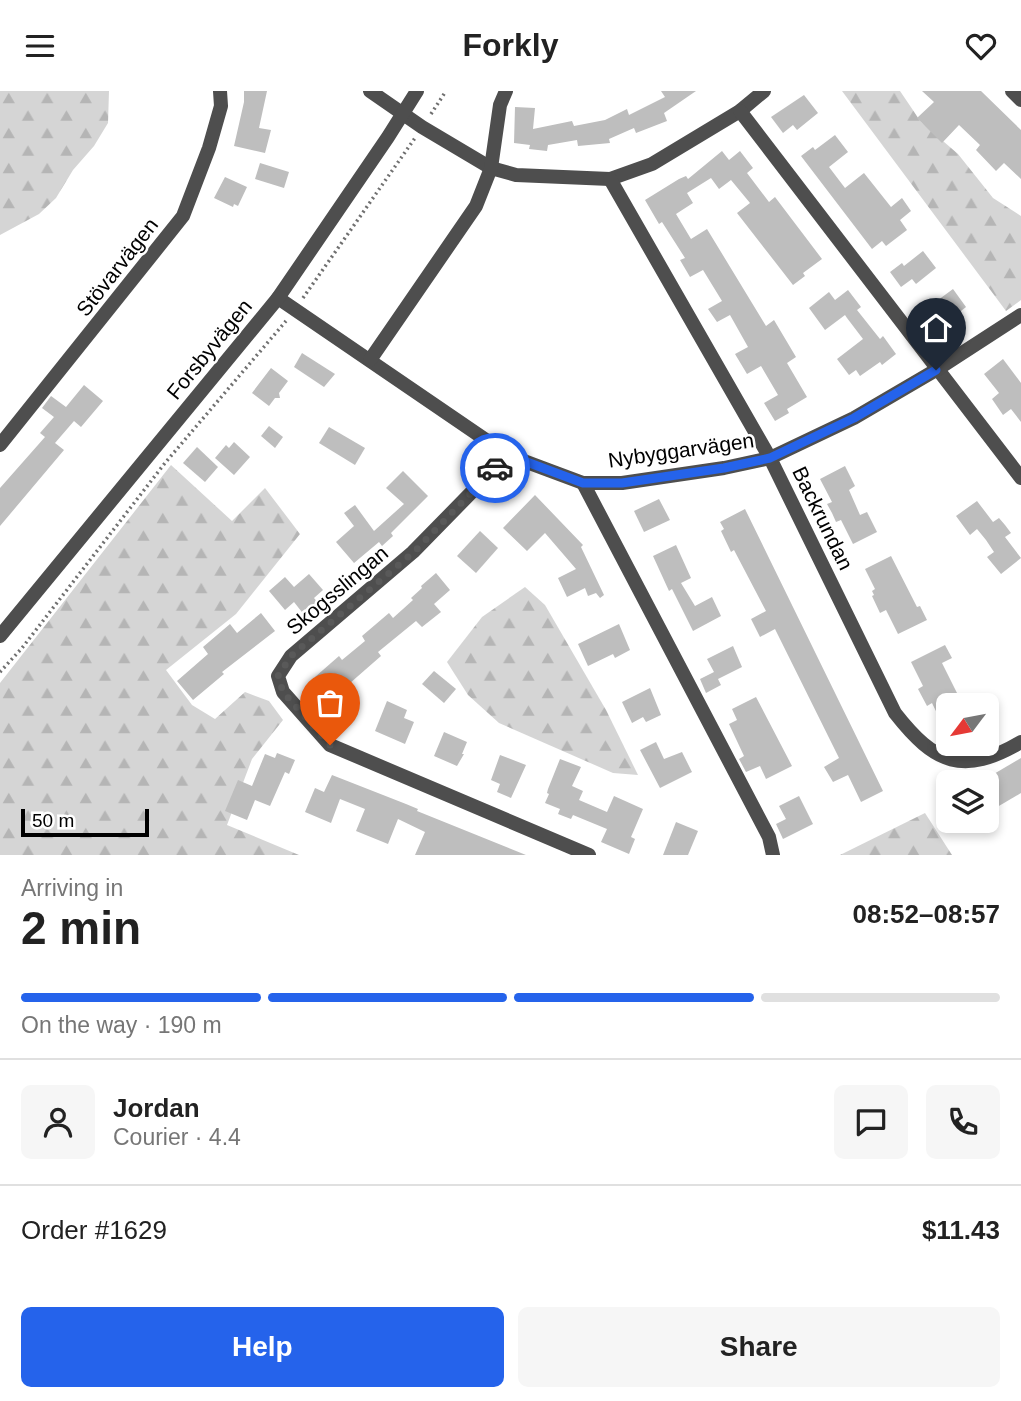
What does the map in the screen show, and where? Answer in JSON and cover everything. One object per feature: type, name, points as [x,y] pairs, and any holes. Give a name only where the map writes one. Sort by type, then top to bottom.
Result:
[{"type":"street","name":"Stövarvägen","points":[[0,446],[183,216],[209,148],[220,106],[220,91]]},
{"type":"street","points":[[370,91],[422,127],[491,167],[516,175],[610,180],[652,164],[740,111],[764,91]]},
{"type":"street","name":"Forsbyvägen","points":[[0,634],[278,298],[417,91]]},
{"type":"street","points":[[370,360],[476,206],[491,167],[500,104],[506,91]]},
{"type":"street","points":[[1012,91],[1021,100]]},
{"type":"street","points":[[740,111],[1021,478]]},
{"type":"street","name":"Backrundan","points":[[610,180],[770,458],[895,713],[914,737],[936,754],[954,760],[975,762],[996,757],[1021,742]]},
{"type":"street","name":"Nybyggarvägen","points":[[278,298],[508,455],[583,483],[622,483],[724,468],[770,458],[854,418],[936,370],[1021,315]]},
{"type":"street","name":"Skogsslingan","points":[[508,455],[414,552],[291,656],[278,676],[283,692],[330,745],[589,855]]},
{"type":"street","points":[[583,483],[769,837],[773,855]]},
{"type":"path","points":[[0,672],[22,648],[165,463],[295,310],[446,91]]},
{"type":"green space","points":[[0,91],[109,91],[108,123],[56,198],[39,214],[0,235]]},
{"type":"green space","points":[[842,91],[900,91],[921,122],[958,154],[993,198],[1021,216],[1021,300],[1006,311]]},
{"type":"green space","points":[[171,465],[232,521],[265,488],[300,534],[236,614],[166,670],[192,705],[215,719],[245,692],[269,701],[283,720],[252,759],[227,825],[299,855],[0,855],[0,683]]},
{"type":"green space","points":[[525,587],[545,605],[606,710],[638,775],[613,773],[499,723],[468,695],[447,662],[482,617]]},
{"type":"green space","points":[[925,813],[952,855],[840,855]]},
{"type":"building","points":[[244,91],[267,91],[259,128],[271,130],[265,153],[234,146]]},
{"type":"building","points":[[661,91],[696,91],[664,113],[667,121],[636,133],[634,128],[609,139],[610,143],[578,146],[577,140],[548,145],[547,151],[529,149],[530,145],[514,143],[515,107],[535,108],[533,129],[572,121],[574,126],[605,120],[627,109],[629,115],[665,97]]},
{"type":"building","points":[[922,91],[981,91],[1021,130],[1021,179],[1004,163],[996,171],[976,150],[980,145],[959,125],[942,143],[917,118],[934,102]]},
{"type":"building","points":[[804,95],[818,113],[797,130],[793,125],[783,133],[771,117]]},
{"type":"building","points":[[835,135],[848,152],[829,167],[845,188],[864,173],[891,207],[902,198],[911,211],[900,220],[907,230],[886,246],[882,241],[872,249],[801,156],[813,147],[815,150]]},
{"type":"building","points":[[722,151],[729,160],[740,151],[753,168],[747,173],[769,202],[775,197],[822,259],[803,273],[805,276],[793,285],[737,213],[750,203],[731,180],[719,189],[711,178],[687,193],[693,203],[676,214],[691,239],[707,229],[766,326],[774,320],[796,357],[787,363],[807,397],[787,409],[789,413],[775,421],[764,403],[778,395],[761,366],[747,374],[735,354],[748,347],[730,315],[717,322],[708,309],[722,301],[703,270],[690,277],[680,260],[685,258],[662,222],[659,224],[645,200],[679,179],[686,176],[688,179]]},
{"type":"building","points":[[260,163],[289,172],[284,188],[255,179]]},
{"type":"building","points":[[225,177],[247,187],[238,206],[234,204],[233,207],[214,198]]},
{"type":"building","points":[[923,251],[936,268],[916,284],[912,279],[901,287],[890,272],[902,263],[904,266]]},
{"type":"building","points":[[953,289],[966,307],[946,323],[942,317],[931,325],[919,310]]},
{"type":"building","points":[[848,290],[861,307],[857,310],[880,339],[883,336],[896,354],[860,376],[856,370],[849,375],[837,359],[863,339],[845,315],[825,330],[809,308],[829,292],[835,300]]},
{"type":"building","points":[[302,353],[335,374],[324,387],[294,367]]},
{"type":"building","points":[[1003,359],[1021,383],[1021,422],[1011,409],[1003,415],[992,399],[999,393],[984,374]]},
{"type":"building","points":[[271,368],[288,381],[279,393],[280,398],[275,398],[269,406],[252,393]]},
{"type":"building","points":[[84,385],[103,401],[81,427],[74,421],[55,443],[64,450],[0,526],[0,488],[45,437],[40,433],[54,417],[42,408],[51,396],[66,407]]},
{"type":"building","points":[[269,426],[283,437],[275,448],[261,436]]},
{"type":"building","points":[[329,427],[365,448],[355,465],[319,443]]},
{"type":"building","points":[[234,442],[250,457],[234,475],[215,458],[226,445],[229,448]]},
{"type":"building","points":[[197,447],[218,467],[205,482],[183,463]]},
{"type":"building","points":[[845,466],[855,486],[849,490],[860,515],[867,512],[877,532],[853,544],[841,520],[836,522],[827,504],[832,502],[820,479]]},
{"type":"building","points":[[403,471],[428,496],[391,533],[393,536],[382,546],[379,542],[354,563],[336,542],[354,526],[344,513],[355,505],[374,531],[404,504],[386,488]]},
{"type":"building","points":[[535,495],[583,545],[581,547],[604,595],[600,598],[596,593],[588,596],[585,588],[567,597],[558,578],[576,569],[545,533],[527,551],[503,528]]},
{"type":"building","points":[[659,499],[670,520],[644,532],[634,511]]},
{"type":"building","points":[[977,501],[993,522],[999,518],[1005,525],[1011,533],[1005,537],[1021,558],[1001,574],[987,557],[994,552],[986,540],[977,529],[970,535],[956,516]]},
{"type":"building","points":[[745,509],[883,791],[861,802],[848,775],[833,782],[824,767],[839,758],[775,629],[760,637],[751,619],[766,611],[734,550],[731,552],[721,531],[724,529],[720,522]]},
{"type":"building","points":[[480,531],[498,548],[476,573],[457,556]]},
{"type":"building","points":[[676,545],[691,578],[681,583],[695,606],[712,597],[721,616],[693,631],[672,589],[669,591],[653,556]]},
{"type":"building","points":[[891,556],[917,607],[920,606],[927,620],[898,634],[886,610],[880,613],[872,596],[875,589],[865,569]]},
{"type":"building","points":[[436,573],[450,590],[434,604],[441,612],[422,627],[416,621],[378,652],[381,656],[326,704],[314,689],[320,683],[315,677],[339,656],[342,660],[365,641],[362,636],[389,613],[393,618]]},
{"type":"building","points":[[309,574],[323,590],[314,598],[319,604],[305,616],[294,602],[285,610],[269,591],[285,577],[294,587]]},
{"type":"building","points":[[261,613],[275,631],[222,672],[224,674],[193,700],[177,681],[208,654],[203,647],[230,624],[237,633]]},
{"type":"building","points":[[619,624],[630,650],[615,658],[613,654],[588,666],[578,644]]},
{"type":"building","points":[[945,645],[952,658],[942,663],[957,693],[936,693],[936,711],[932,703],[927,706],[918,689],[923,686],[911,662]]},
{"type":"building","points":[[733,646],[742,667],[718,679],[721,685],[706,693],[700,679],[714,672],[707,659]]},
{"type":"building","points":[[434,671],[456,689],[444,703],[422,684]]},
{"type":"building","points":[[650,688],[661,715],[646,722],[643,717],[632,723],[622,702]]},
{"type":"building","points":[[756,697],[792,766],[766,779],[760,766],[746,772],[739,759],[744,756],[729,724],[737,720],[732,709]]},
{"type":"building","points":[[387,701],[407,710],[404,718],[414,722],[405,744],[375,731]]},
{"type":"building","points":[[444,732],[467,742],[457,766],[434,756]]},
{"type":"building","points":[[656,742],[664,759],[682,752],[692,772],[660,788],[640,750]]},
{"type":"building","points":[[277,753],[295,760],[289,774],[285,772],[270,806],[255,800],[247,820],[225,811],[238,780],[252,786],[265,754],[275,758]]},
{"type":"building","points":[[500,755],[526,765],[511,798],[497,792],[500,784],[491,780]]},
{"type":"building","points":[[1021,758],[1021,793],[999,806],[999,771]]},
{"type":"building","points":[[560,759],[581,767],[572,786],[583,791],[579,800],[607,812],[614,796],[643,809],[631,837],[635,839],[629,854],[601,842],[607,829],[573,815],[571,819],[558,814],[560,809],[545,803]]},
{"type":"building","points":[[332,775],[526,855],[415,855],[425,832],[398,819],[388,844],[356,831],[365,809],[340,799],[331,823],[305,812],[315,788],[324,792]]},
{"type":"building","points":[[799,796],[813,824],[783,839],[776,824],[786,819],[779,806]]},
{"type":"building","points":[[676,822],[698,831],[688,855],[663,855]]},
{"type":"way so far","points":[[330,745],[283,692],[278,676],[291,656],[414,552],[495,468]]},
{"type":"route","points":[[495,468],[508,455],[583,483],[622,483],[724,468],[770,458],[854,418],[936,370]]}]
